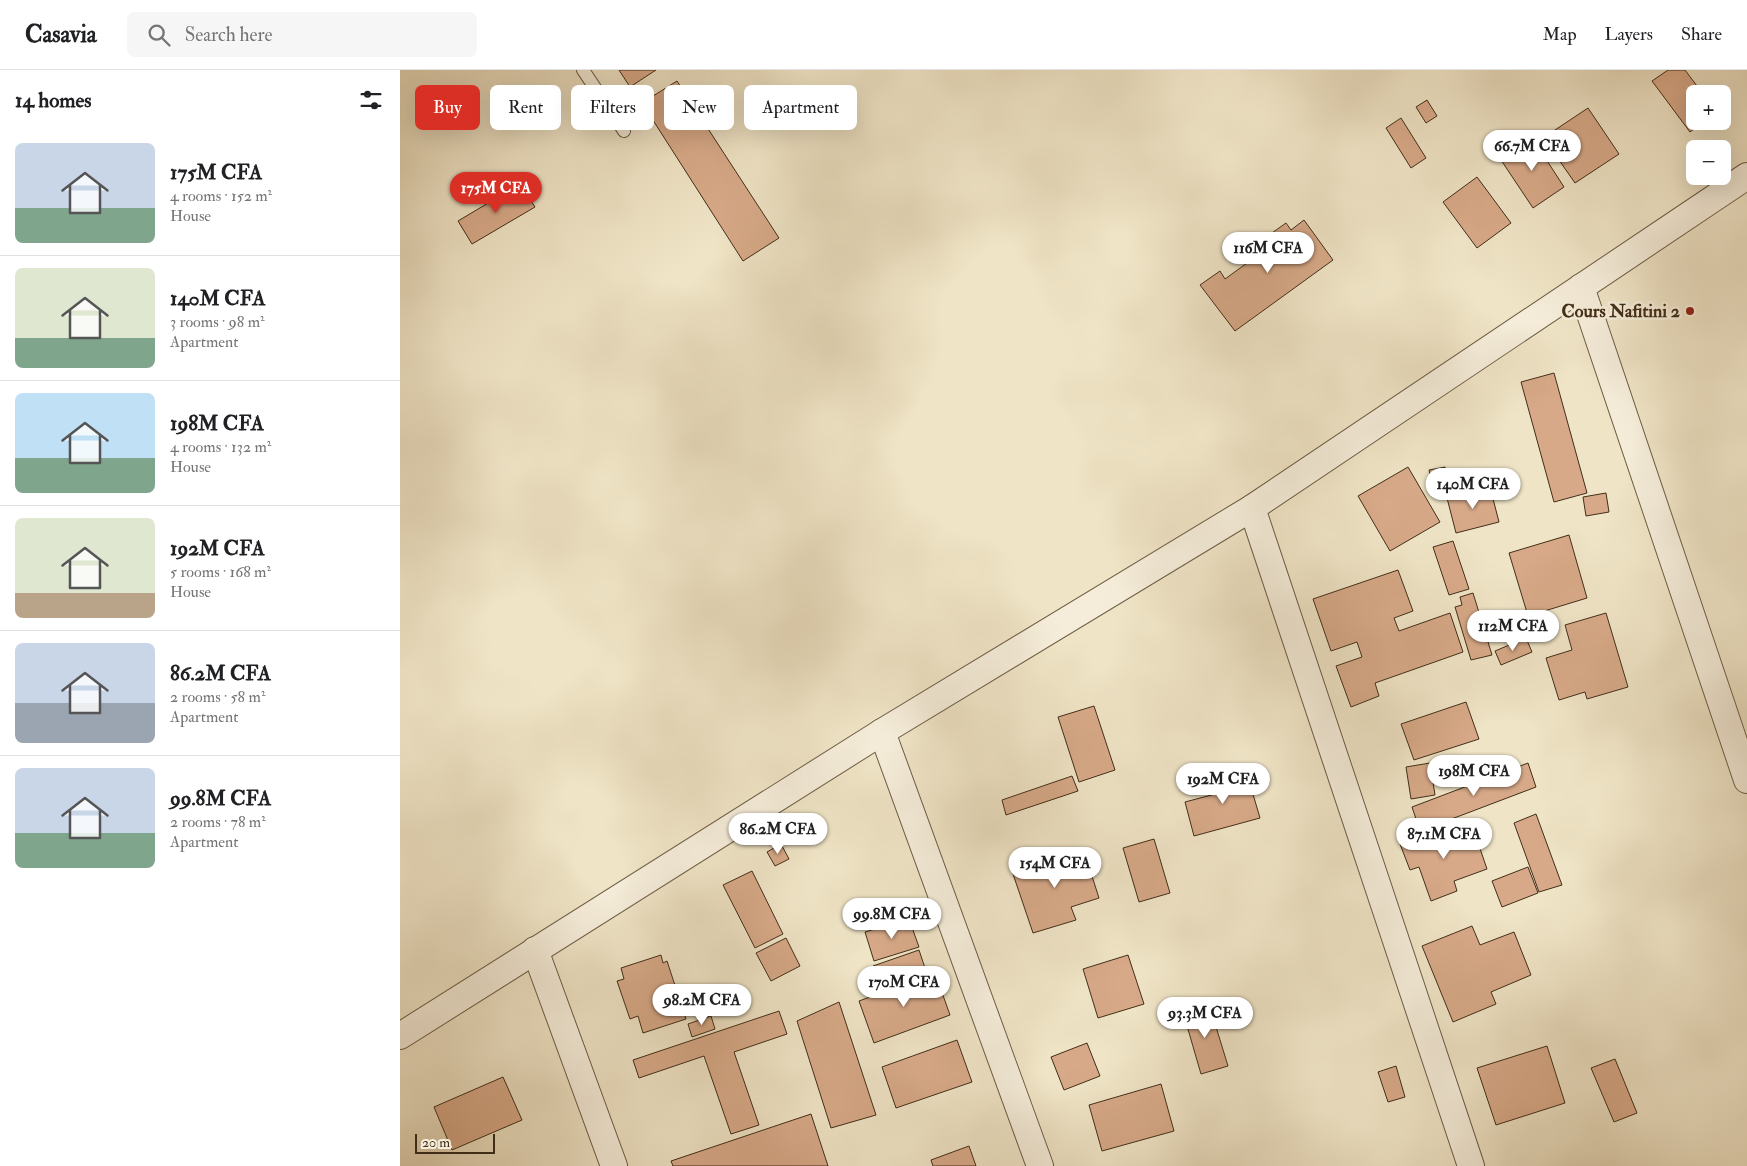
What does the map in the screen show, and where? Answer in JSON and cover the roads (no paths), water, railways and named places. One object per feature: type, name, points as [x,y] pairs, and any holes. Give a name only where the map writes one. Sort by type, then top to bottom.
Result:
[{"type":"street","points":[[400,1036],[882,732],[1252,508],[1747,176]]},
{"type":"street","points":[[1581,287],[1747,780]]},
{"type":"street","points":[[1252,508],[1470,1166]]},
{"type":"street","points":[[882,732],[1040,1166]]},
{"type":"street","points":[[535,950],[614,1166]]},
{"type":"lane","points":[[583,70],[624,131]]},
{"type":"place","name":"Cours Nafitini 2","points":[[1690,311]]}]
